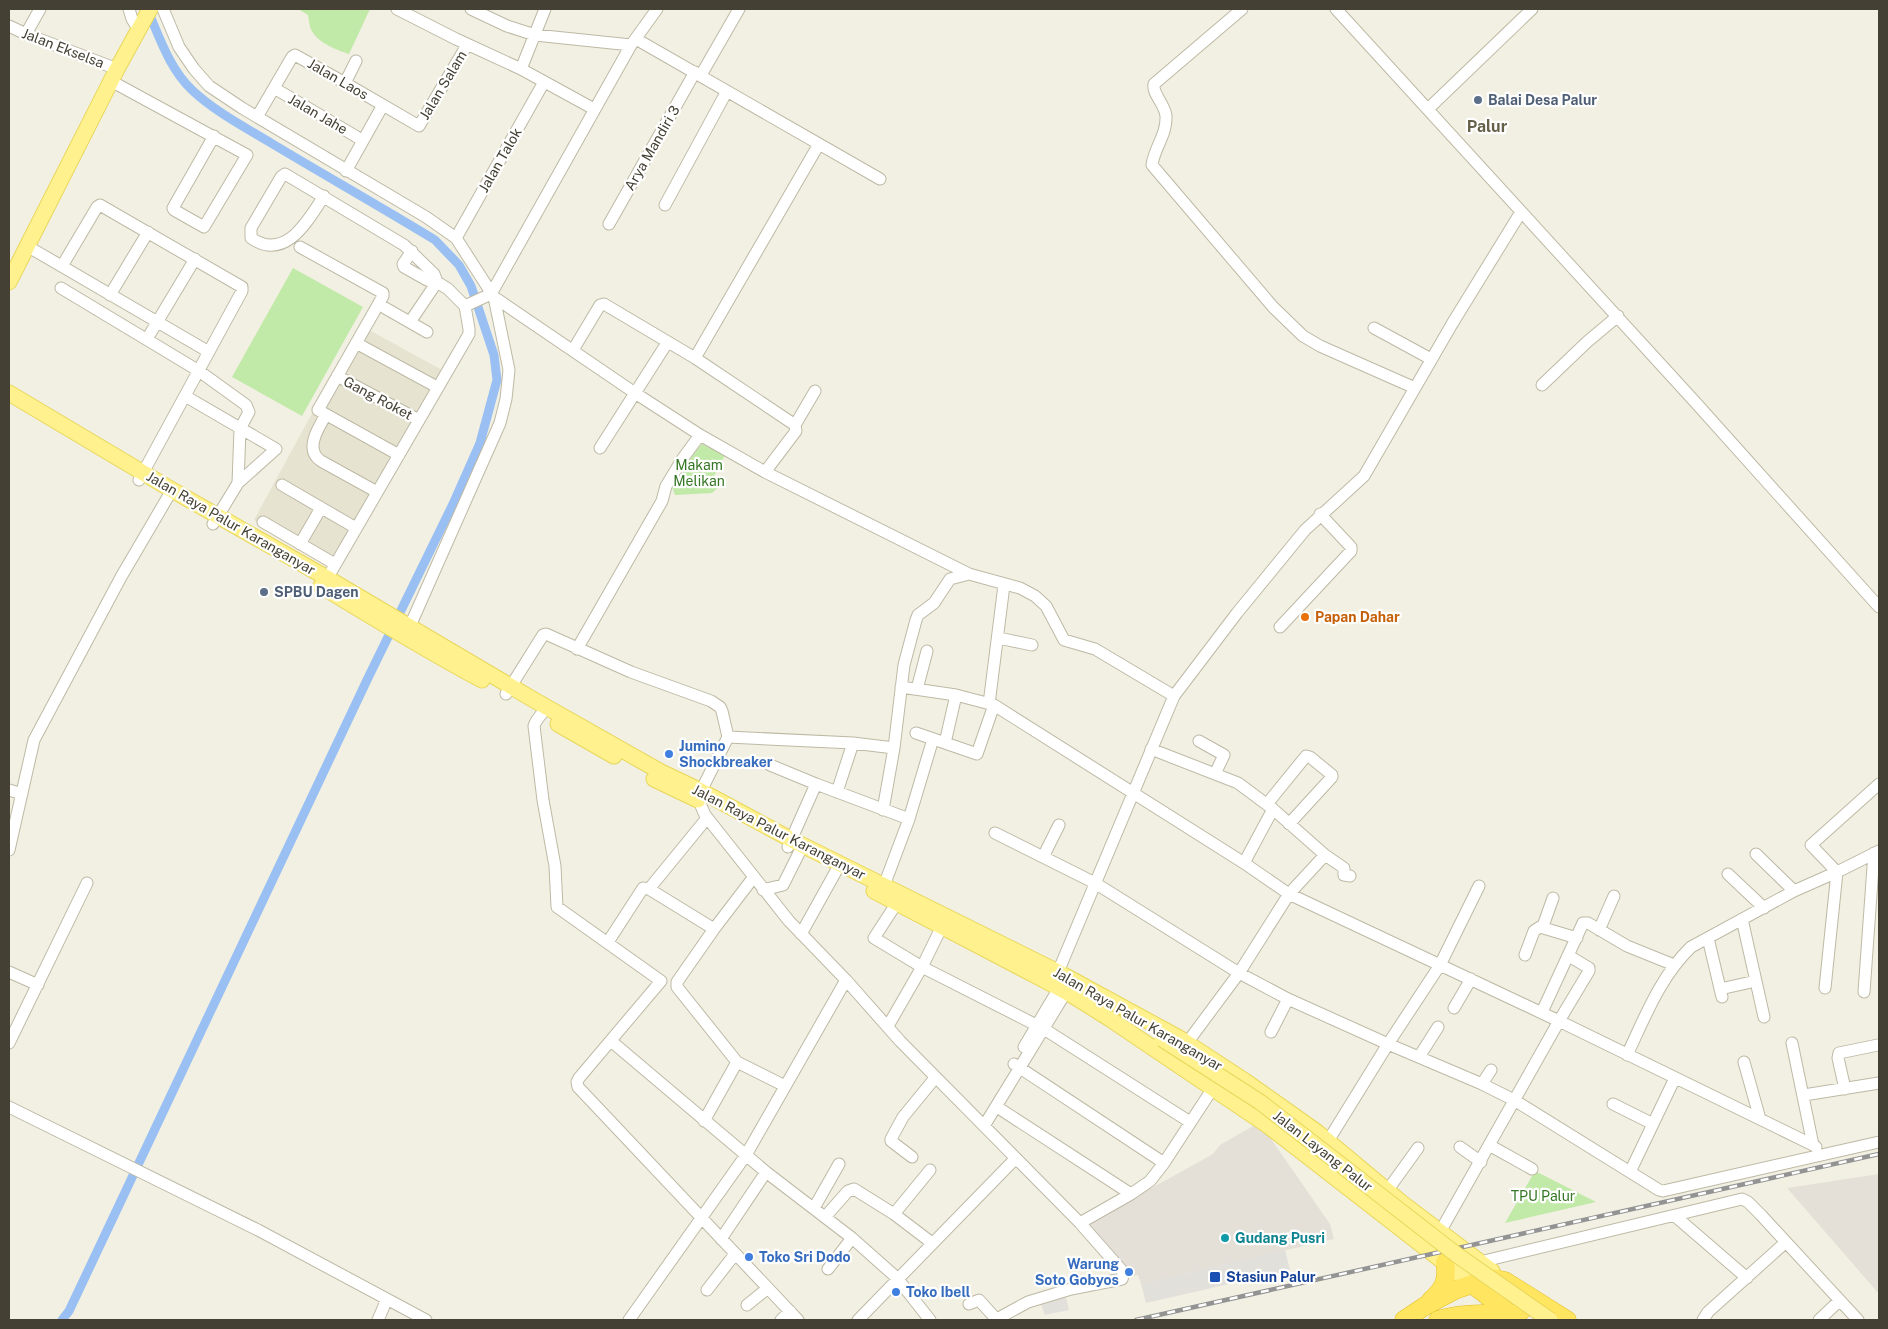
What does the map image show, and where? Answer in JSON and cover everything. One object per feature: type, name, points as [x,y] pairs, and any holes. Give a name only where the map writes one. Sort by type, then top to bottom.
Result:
[{"type":"highway","points":[[1425,1306],[1444,1285],[1447,1274],[1444,1262]]},
{"type":"highway","points":[[1404,1320],[1455,1290],[1491,1278],[1505,1281],[1527,1295],[1543,1317],[1567,1320]]},
{"type":"highway","points":[[1472,1284],[1516,1318]]},
{"type":"highway","points":[[1516,1318],[1523,1309],[1527,1295]]},
{"type":"highway","points":[[1438,1320],[1458,1315],[1473,1314],[1516,1318]]},
{"type":"main road","points":[[9,282],[114,75],[150,9]]},
{"type":"main road","name":"Jalan Raya Palur Karanganyar","points":[[9,393],[141,477]]},
{"type":"main road","name":"Jalan Raya Palur Karanganyar","points":[[9,403],[405,628],[545,711],[661,772],[700,796],[944,921],[1058,972],[1086,995],[1313,1159],[1388,1220],[1472,1284]]},
{"type":"main road","name":"Jalan Raya Palur Karanganyar","points":[[944,921],[1062,990],[1086,995],[1187,1043],[1246,1081],[1328,1141],[1402,1203],[1505,1281]]},
{"type":"main road","name":"Jalan Layang Palur","points":[[1086,995],[1103,1001],[1160,1042],[1260,1102],[1457,1256],[1543,1317]]},
{"type":"main road","points":[[1388,1220],[1398,1217],[1402,1212],[1402,1203]]},
{"type":"street","points":[[26,34],[40,9]]},
{"type":"street","points":[[129,9],[133,21],[139,28]]},
{"type":"street","points":[[163,9],[179,47],[208,86],[346,171],[426,217],[456,238],[491,296],[509,370],[506,399],[500,423],[405,628]]},
{"type":"street","points":[[397,9],[521,69],[594,109]]},
{"type":"street","points":[[418,19],[424,9]]},
{"type":"street","points":[[471,9],[507,26],[535,35],[634,42],[698,74],[880,180]]},
{"type":"street","points":[[521,69],[545,9]]},
{"type":"street","points":[[467,305],[491,296],[594,109],[634,42],[657,9]]},
{"type":"street","name":"Arya Mandiri 3","points":[[609,224],[739,9]]},
{"type":"street","points":[[1242,9],[1154,84],[1154,91],[1162,102],[1166,113],[1166,124],[1152,165],[1273,307],[1303,336],[1320,346],[1415,388]]},
{"type":"street","points":[[1336,9],[1618,316],[1879,606]]},
{"type":"street","points":[[1428,109],[1532,9]]},
{"type":"street","name":"Jalan Ekselsa","points":[[9,26],[114,75],[247,155],[204,227],[173,208],[214,136]]},
{"type":"street","name":"Jalan Salam","points":[[419,126],[467,44]]},
{"type":"street","name":"Jalan Laos","points":[[274,88],[293,56],[297,56],[419,126]]},
{"type":"street","points":[[345,83],[356,61]]},
{"type":"street","name":"Jalan Talok","points":[[456,238],[544,82]]},
{"type":"street","points":[[257,117],[274,88]]},
{"type":"street","name":"Jalan Jahe","points":[[274,88],[362,140]]},
{"type":"street","points":[[665,205],[727,91]]},
{"type":"street","points":[[346,171],[383,105]]},
{"type":"street","points":[[695,358],[819,144]]},
{"type":"street","points":[[324,196],[295,236],[272,244],[254,241],[251,238],[251,228],[285,174],[324,196],[404,244],[434,274],[436,282],[410,322]]},
{"type":"street","points":[[62,266],[98,206],[103,206],[195,259],[242,289],[141,477]]},
{"type":"street","points":[[1058,972],[1174,696],[1236,613],[1305,530],[1320,514],[1348,492],[1364,476],[1431,359],[1521,212]]},
{"type":"street","points":[[110,295],[148,232]]},
{"type":"street","points":[[27,246],[209,352]]},
{"type":"street","points":[[300,247],[383,293],[338,376],[322,412],[314,437],[313,447],[315,455],[322,461],[377,492]]},
{"type":"street","points":[[324,582],[468,334],[467,305],[450,290],[404,267],[403,264],[412,252]]},
{"type":"street","points":[[148,339],[195,259]]},
{"type":"street","points":[[61,288],[199,371],[248,407],[248,414],[240,428],[238,483]]},
{"type":"street","points":[[491,296],[700,435],[765,472],[969,574],[1020,588],[1042,603],[1064,640],[1095,649],[1174,696]]},
{"type":"street","points":[[572,350],[602,304],[695,358],[795,425]]},
{"type":"street","points":[[385,308],[427,332]]},
{"type":"street","points":[[1542,385],[1587,342],[1618,316]]},
{"type":"street","points":[[1374,328],[1431,359]]},
{"type":"street","points":[[600,448],[667,343]]},
{"type":"street","points":[[356,344],[437,387]]},
{"type":"street","name":"Gang Roket","points":[[338,376],[419,420]]},
{"type":"street","points":[[765,472],[796,431],[795,425],[815,391]]},
{"type":"street","points":[[185,396],[276,450],[238,483],[215,520]]},
{"type":"street","points":[[322,412],[399,455]]},
{"type":"street","points":[[577,648],[662,501],[666,486],[700,435]]},
{"type":"street","points":[[282,485],[356,528]]},
{"type":"street","points":[[9,850],[34,740],[121,577],[170,494]]},
{"type":"street","points":[[300,544],[321,508]]},
{"type":"street","points":[[1280,626],[1351,551],[1351,547],[1320,514]]},
{"type":"street","points":[[262,522],[335,564]]},
{"type":"street","points":[[883,810],[894,748],[904,665],[917,617],[934,603],[950,579],[969,574]]},
{"type":"street","points":[[916,733],[977,754],[992,704],[1004,585]]},
{"type":"street","points":[[509,690],[544,634],[631,672],[716,704],[722,711],[728,737],[700,796],[707,818],[753,878],[801,934],[846,980],[935,1078],[1080,1223],[1124,1273],[1124,1277],[1071,1289],[1028,1302],[996,1320],[979,1300],[969,1304]]},
{"type":"street","points":[[998,638],[1032,645]]},
{"type":"street","points":[[916,689],[927,651]]},
{"type":"street","points":[[901,687],[992,704],[1133,792],[1290,894],[1542,1012],[1813,1145],[1826,1154]]},
{"type":"street","points":[[945,743],[956,696]]},
{"type":"street","points":[[545,711],[535,722],[534,726],[546,818],[555,866],[557,907],[661,981],[579,1078],[577,1082],[578,1087],[798,1320]]},
{"type":"street","points":[[728,737],[852,743],[894,748]]},
{"type":"street","points":[[883,890],[909,819],[933,739]]},
{"type":"street","points":[[1199,741],[1224,755],[1215,774]]},
{"type":"street","points":[[837,792],[852,743]]},
{"type":"street","points":[[1151,749],[1238,783],[1270,806],[1325,855],[1344,868],[1344,875],[1350,876]]},
{"type":"street","points":[[1244,863],[1270,806],[1306,756],[1310,757],[1332,777],[1289,824]]},
{"type":"street","points":[[770,765],[909,819]]},
{"type":"street","points":[[763,890],[783,885],[816,784]]},
{"type":"street","points":[[1825,988],[1837,872],[1811,844],[1879,784]]},
{"type":"street","points":[[9,790],[22,794]]},
{"type":"street","points":[[649,889],[707,818]]},
{"type":"street","points":[[1042,856],[1059,825]]},
{"type":"street","points":[[995,833],[1095,883],[1240,973],[1288,999],[1482,1084],[1514,1100],[1663,1191],[1879,1142]]},
{"type":"street","points":[[1627,1055],[1658,990],[1680,959],[1708,938],[1742,919],[1877,852]]},
{"type":"street","points":[[1864,992],[1877,852]]},
{"type":"street","points":[[1756,854],[1794,892]]},
{"type":"street","points":[[1187,1043],[1240,973],[1290,894],[1325,855]]},
{"type":"street","points":[[801,934],[838,868]]},
{"type":"street","points":[[1728,874],[1764,908]]},
{"type":"street","points":[[753,878],[677,982],[677,987],[737,1062],[785,1086]]},
{"type":"street","points":[[9,1043],[87,883]]},
{"type":"street","points":[[1328,1141],[1440,965],[1479,886]]},
{"type":"street","points":[[608,942],[642,888],[649,889],[714,929]]},
{"type":"street","points":[[1599,930],[1614,896]]},
{"type":"street","points":[[1525,955],[1534,931],[1543,926],[1553,898]]},
{"type":"street","points":[[900,899],[874,938],[922,967],[1040,1028],[1190,1122]]},
{"type":"street","points":[[1742,919],[1764,1017]]},
{"type":"street","points":[[888,1026],[922,967],[944,921]]},
{"type":"street","points":[[1542,1012],[1583,923],[1588,923],[1627,946],[1680,959]]},
{"type":"street","points":[[1543,926],[1577,938]]},
{"type":"street","points":[[1708,938],[1721,993],[1756,982]]},
{"type":"street","points":[[1440,1232],[1589,970],[1589,968],[1569,956]]},
{"type":"street","points":[[9,972],[38,985]]},
{"type":"street","points":[[1454,1008],[1471,979]]},
{"type":"street","points":[[629,1320],[746,1155],[846,980]]},
{"type":"street","points":[[981,1123],[1062,990]]},
{"type":"street","points":[[1271,1032],[1288,999]]},
{"type":"street","points":[[1419,1057],[1438,1027]]},
{"type":"street","points":[[610,1041],[766,1172],[852,1238],[897,1278],[930,1320]]},
{"type":"street","points":[[1792,1043],[1813,1145]]},
{"type":"street","points":[[1845,1089],[1838,1058],[1839,1053],[1878,1045]]},
{"type":"street","points":[[704,1121],[737,1062]]},
{"type":"street","points":[[1744,1062],[1760,1119]]},
{"type":"street","points":[[981,1123],[997,1107],[1017,1066]]},
{"type":"street","points":[[1017,1066],[1164,1163]]},
{"type":"street","points":[[1482,1084],[1491,1070]]},
{"type":"street","points":[[912,1157],[890,1139],[903,1117],[935,1078]]},
{"type":"street","points":[[1630,1172],[1675,1078]]},
{"type":"street","points":[[1804,1095],[1879,1083]]},
{"type":"street","points":[[1080,1223],[1150,1181],[1213,1088]]},
{"type":"street","points":[[1613,1104],[1653,1124]]},
{"type":"street","points":[[9,1107],[258,1230],[426,1320]]},
{"type":"street","points":[[997,1107],[1131,1194]]},
{"type":"street","points":[[1489,1145],[1532,1169]]},
{"type":"street","points":[[1460,1147],[1480,1162]]},
{"type":"street","points":[[1387,1191],[1418,1148]]},
{"type":"street","points":[[858,1320],[1015,1159]]},
{"type":"street","points":[[814,1208],[839,1164]]},
{"type":"street","points":[[894,1214],[930,1170]]},
{"type":"street","points":[[721,1239],[766,1172]]},
{"type":"street","points":[[825,1217],[852,1188],[894,1214],[932,1243]]},
{"type":"street","points":[[1480,1262],[1742,1199],[1748,1202],[1858,1320]]},
{"type":"street","points":[[1675,1216],[1747,1278]]},
{"type":"street","points":[[828,1269],[852,1238]]},
{"type":"street","points":[[1703,1320],[1708,1312],[1786,1242]]},
{"type":"street","points":[[707,1290],[735,1254]]},
{"type":"street","points":[[747,1305],[768,1288]]},
{"type":"street","points":[[378,1320],[387,1299]]},
{"type":"street","points":[[1819,1320],[1839,1300]]},
{"type":"street","points":[[781,1320],[790,1311]]},
{"type":"shaded area","points":[[360,325],[442,370],[330,567],[254,520]]},
{"type":"shaded area","points":[[1255,1125],[1269,1136],[1330,1224],[1334,1239],[1141,1284],[1138,1275],[1134,1276],[1089,1225],[1112,1210],[1213,1154],[1220,1145]]},
{"type":"shaded area","points":[[1879,1174],[1879,1294],[1787,1188]]},
{"type":"shaded area","points":[[1285,1250],[1290,1270],[1146,1303],[1141,1284]]},
{"type":"shaded area","points":[[1066,1297],[1069,1310],[1045,1315],[1041,1304]]},
{"type":"green space","points":[[298,9],[370,9],[349,54],[319,39],[311,29],[308,15]]},
{"type":"green space","points":[[293,268],[363,307],[302,416],[232,377]]},
{"type":"green space","name":"Makam Melikan","points":[[702,444],[725,455],[714,476],[722,484],[712,493],[675,495],[672,487]]},
{"type":"green space","name":"TPU Palur","points":[[1535,1171],[1596,1202],[1505,1223]]},
{"type":"waterway","points":[[62,1320],[69,1311],[367,680],[453,504],[480,443],[497,380],[494,355],[471,286],[459,265],[435,240],[241,125],[201,98],[184,82],[178,73],[161,43],[148,11]]},
{"type":"railway","points":[[1136,1320],[1879,1154]]},
{"type":"place","name":"Balai Desa Palur","points":[[1478,100]]},
{"type":"place","name":"SPBU Dagen","points":[[264,592]]},
{"type":"place","name":"Papan Dahar","points":[[1305,617]]},
{"type":"place","name":"Jumino Shockbreaker","points":[[669,754]]},
{"type":"place","name":"Gudang Pusri","points":[[1225,1238]]},
{"type":"place","name":"Toko Sri Dodo","points":[[749,1257]]},
{"type":"place","name":"Warung Soto Gobyos","points":[[1129,1272]]},
{"type":"place","name":"Stasiun Palur","points":[[1215,1277]]},
{"type":"place","name":"Toko Ibell","points":[[896,1292]]},
{"type":"district","name":"Palur","points":[[1487,126]]}]
